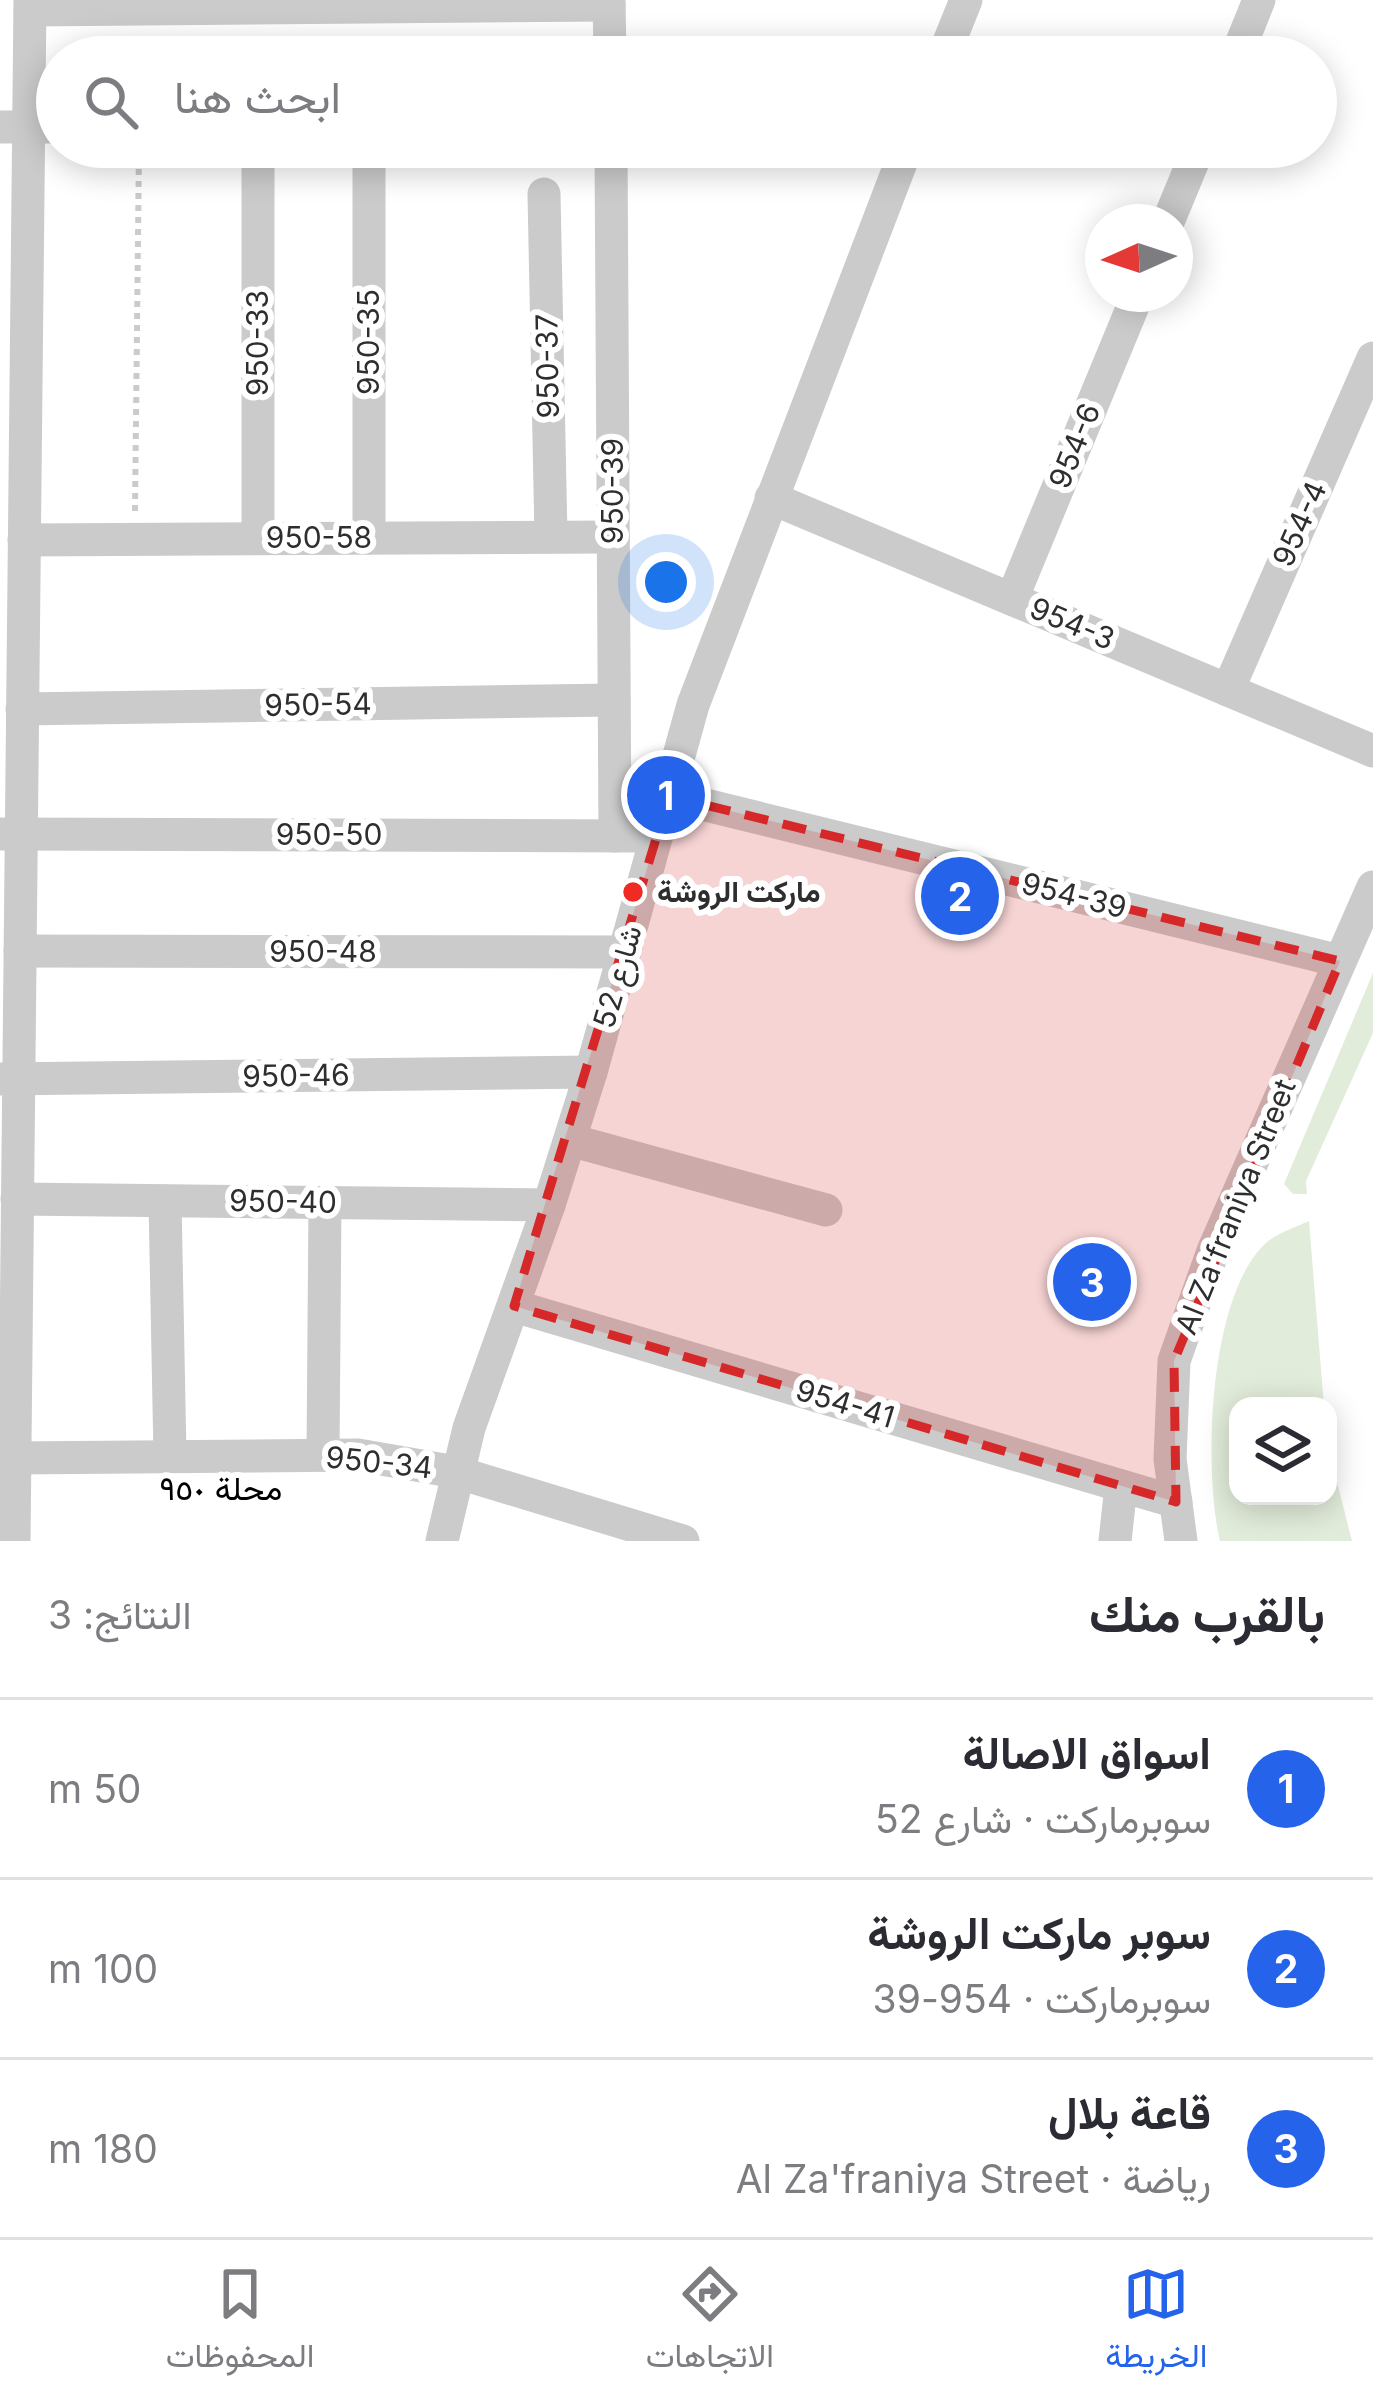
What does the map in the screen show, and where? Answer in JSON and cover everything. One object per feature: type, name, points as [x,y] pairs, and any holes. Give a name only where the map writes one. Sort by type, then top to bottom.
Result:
[{"type":"street","points":[[951,36],[966,0]]},
{"type":"street","points":[[1244,36],[1259,0]]},
{"type":"street","points":[[14,1541],[8,1324],[17,1199],[9,1079],[20,951],[10,834],[22,709],[30,5],[610,3],[610,36]]},
{"type":"street","name":"950-33","points":[[258,168],[258,538]]},
{"type":"street","name":"950-35","points":[[369,168],[369,538]]},
{"type":"street","name":"950-39","points":[[611,168],[615,836]]},
{"type":"street","name":"شارع 52","points":[[442,1541],[456,1472],[592,1072],[693,706],[899,168]]},
{"type":"street","points":[[1175,204],[1190,168]]},
{"type":"street","name":"950-37","points":[[544,194],[550,537]]},
{"type":"street","name":"954-6","points":[[1012,599],[1131,312]]},
{"type":"street","name":"954-4","points":[[1228,689],[1373,358]]},
{"type":"street","name":"954-3","points":[[771,498],[1373,751]]},
{"type":"street","name":"950-58","points":[[24,540],[613,537]]},
{"type":"street","name":"950-54","points":[[22,709],[614,700]]},
{"type":"street","name":"954-39","points":[[669,796],[1340,961]]},
{"type":"street","name":"950-50","points":[[10,834],[658,836]]},
{"type":"street","name":"Al Za'franiya Street","points":[[1180,1541],[1170,1459],[1174,1361],[1213,1251],[1373,887]]},
{"type":"street","name":"950-48","points":[[20,951],[625,952]]},
{"type":"street","name":"950-46","points":[[9,1079],[592,1072]]},
{"type":"street","points":[[570,1140],[826,1210]]},
{"type":"street","name":"950-40","points":[[17,1199],[549,1205]]},
{"type":"street","points":[[165,1201],[170,1456]]},
{"type":"street","points":[[323,1455],[325,1202]]},
{"type":"street","name":"954-41","points":[[514,1306],[1175,1502]]},
{"type":"street","name":"950-34","points":[[14,1458],[323,1455],[395,1460],[456,1472],[683,1541]]},
{"type":"street","points":[[1115,1541],[1121,1486]]},
{"type":"path","points":[[135,539],[139,168]]},
{"type":"highlighted area","points":[[669,796],[1340,961],[1174,1361],[1176,1502],[514,1306]]},
{"type":"green space","points":[[1373,973],[1373,1033],[1306,1181],[1307,1194],[1293,1194],[1284,1184]]},
{"type":"green space","points":[[1309,1221],[1323,1397],[1229,1397],[1229,1505],[1337,1505],[1337,1482],[1352,1541],[1220,1541],[1212,1429],[1222,1341],[1247,1267],[1267,1242]]},
{"type":"place","name":"اسواق الاصالة","points":[[666,795]]},
{"type":"place","name":"ماركت الروشة","points":[[633,892]]},
{"type":"place","name":"سوبر ماركت الروشة","points":[[960,896]]},
{"type":"place","name":"قاعة بلال","points":[[1092,1282]]},
{"type":"district","name":"محلة ٩٥٠","points":[[221,1488]]}]
